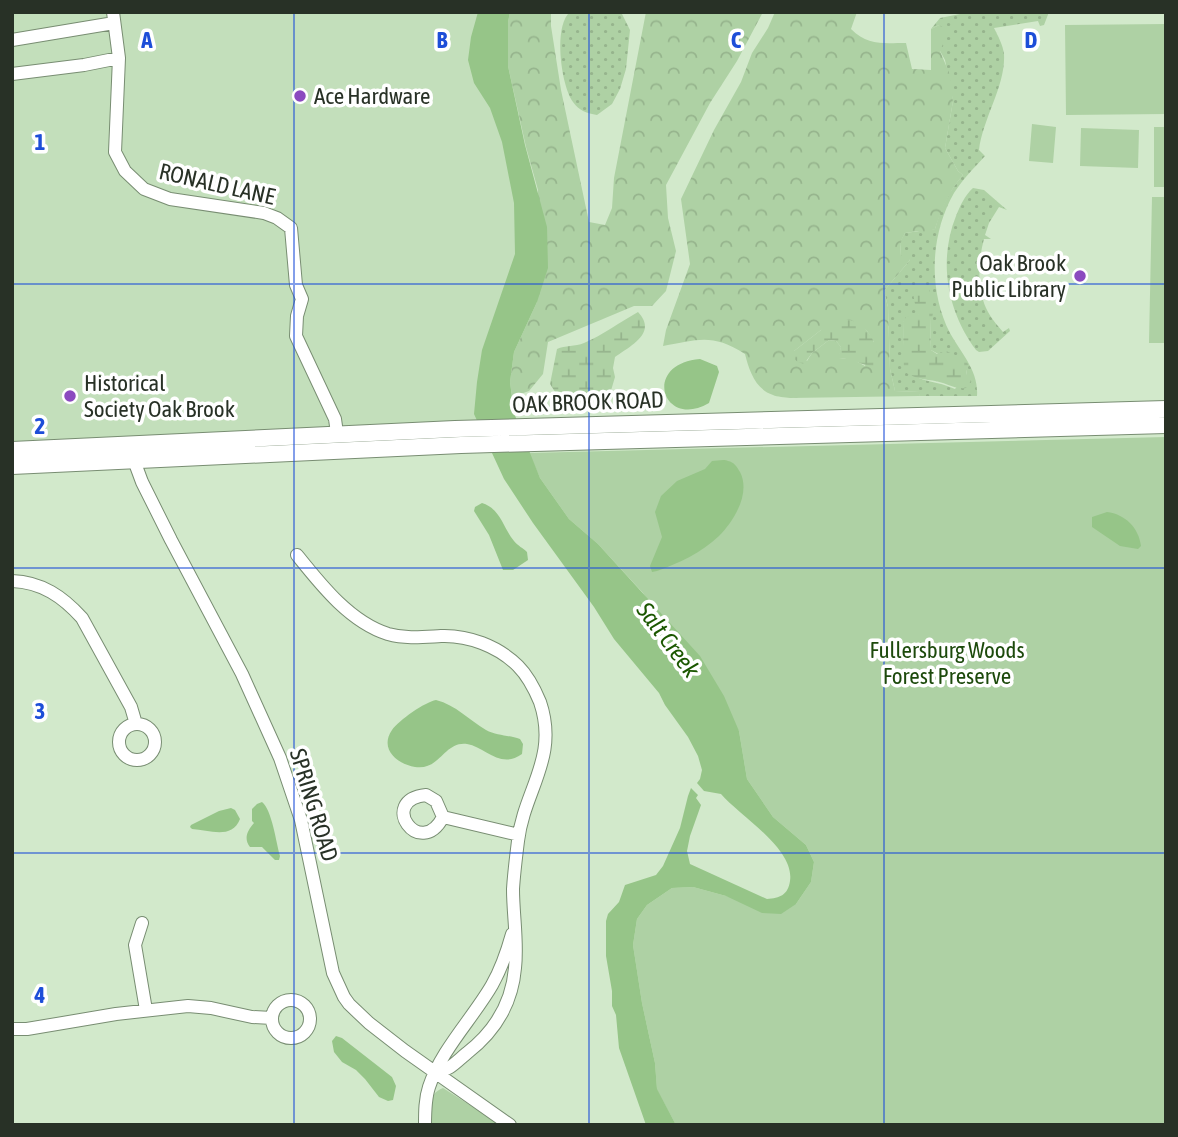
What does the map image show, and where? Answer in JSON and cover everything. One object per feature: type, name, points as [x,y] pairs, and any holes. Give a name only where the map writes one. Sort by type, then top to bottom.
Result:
[{"type":"main road","name":"OAK BROOK ROAD","points":[[12,466],[337,433],[1166,409]]},
{"type":"main road","name":"OAK BROOK ROAD","points":[[12,450],[132,452],[461,445],[1166,425]]},
{"type":"street","points":[[12,40],[114,17]]},
{"type":"street","name":"RONALD LANE","points":[[114,17],[118,58],[115,152],[125,170],[144,188],[170,199],[264,213],[291,228],[296,285],[302,299],[297,316],[296,336],[335,419],[337,433]]},
{"type":"street","points":[[12,74],[118,58]]},
{"type":"street","name":"SPRING ROAD","points":[[132,452],[171,540],[242,674],[280,758],[301,820],[331,964],[341,991],[349,1004],[369,1024],[510,1125]]},
{"type":"street","points":[[297,555],[340,603],[360,620],[395,636],[443,636],[469,639],[487,645],[519,667],[538,697],[546,739],[542,763],[519,835],[513,889],[515,970],[511,989],[495,1026],[486,1037],[452,1067],[436,1073]]},
{"type":"street","points":[[12,581],[41,586],[54,593],[82,618],[131,707],[136,724]]},
{"type":"street","points":[[443,817],[519,835]]},
{"type":"street","points":[[142,923],[135,945],[146,1010]]},
{"type":"street","points":[[425,1125],[428,1093],[440,1062],[473,1015],[499,971],[514,925]]},
{"type":"street","points":[[12,1029],[188,1006],[272,1018]]},
{"type":"street","points":[[473,1015],[495,1026]]},
{"type":"shaded area","points":[[12,12],[485,12],[511,167],[520,263],[487,423],[12,444]]},
{"type":"green space","points":[[510,12],[551,12],[561,90],[589,222],[605,225],[612,208],[614,178],[646,12],[763,12],[666,185],[668,218],[676,251],[666,291],[652,306],[634,306],[548,342],[543,374],[529,391],[512,397],[510,382],[514,352],[537,302],[538,190],[508,66]]},
{"type":"green space","points":[[570,12],[621,12],[630,30],[626,69],[620,89],[612,104],[597,115],[575,105],[565,83],[560,42],[565,19]]},
{"type":"green space","points":[[775,12],[857,12],[851,29],[857,34],[870,41],[906,43],[912,69],[931,70],[931,29],[939,25],[949,30],[940,51],[950,75],[953,101],[945,148],[963,175],[946,200],[935,229],[922,233],[905,233],[900,243],[901,256],[907,256],[910,260],[884,291],[888,307],[890,369],[895,391],[921,392],[919,396],[777,396],[757,384],[745,354],[733,347],[705,340],[663,346],[666,330],[690,264],[681,199],[714,130],[741,82],[752,53]],"holes":[[[859,325],[874,342],[865,366],[852,359],[839,358],[841,347],[836,341],[829,340],[812,353],[807,361],[794,351],[821,330]]]},
{"type":"green space","points":[[970,12],[1049,12],[1044,25],[1040,26],[1038,21],[994,28],[1003,51],[1004,66],[981,138],[979,150],[985,156],[954,193],[946,209],[936,244],[935,281],[938,299],[950,333],[972,370],[977,396],[919,396],[920,392],[895,391],[890,369],[888,307],[884,291],[910,260],[901,256],[900,242],[905,233],[935,229],[946,200],[963,175],[945,148],[953,101],[945,60],[940,51],[939,25],[931,29],[940,18]],"holes":[[[920,314],[930,318],[931,350],[967,370],[955,389],[905,371],[903,322]]]},
{"type":"green space","points":[[1166,24],[1166,114],[1066,115],[1065,25]]},
{"type":"green space","points":[[1032,124],[1056,127],[1053,163],[1029,161]]},
{"type":"green space","points":[[1154,127],[1166,127],[1166,187],[1154,187]]},
{"type":"green space","points":[[1081,128],[1139,130],[1138,168],[1080,166]]},
{"type":"green space","points":[[973,188],[984,190],[1007,210],[999,207],[989,223],[985,235],[991,239],[984,239],[979,274],[983,300],[988,311],[1003,332],[1009,328],[1010,331],[988,351],[979,352],[958,319],[948,285],[947,268],[947,250],[956,216],[965,197]]},
{"type":"green space","points":[[1152,197],[1166,197],[1166,343],[1149,343]]},
{"type":"green space","points":[[916,285],[927,285],[932,297],[931,350],[937,354],[946,351],[964,359],[968,364],[966,375],[971,381],[966,388],[919,378],[904,371],[903,322],[906,317],[919,314],[912,288]]},
{"type":"green space","points":[[638,312],[645,326],[643,333],[615,357],[615,377],[610,394],[580,402],[557,395],[550,384],[557,349],[584,343]]},
{"type":"green space","points":[[840,319],[856,322],[869,334],[876,349],[875,366],[838,358],[841,347],[836,341],[829,340],[812,353],[804,364],[793,358],[794,351],[830,323]]},
{"type":"green space","name":"Fullersburg Woods Forest Preserve","points":[[1166,437],[1166,1125],[676,1125],[657,1090],[655,1063],[633,945],[637,919],[647,905],[672,888],[693,887],[726,896],[796,904],[811,882],[814,862],[806,845],[773,817],[747,779],[739,731],[643,593],[598,544],[569,519],[540,478],[529,453]]},
{"type":"green space","points":[[443,1088],[501,1125],[429,1125],[432,1098]]},
{"type":"water","name":"Salt Creek","points":[[478,12],[510,12],[508,66],[547,227],[548,268],[537,302],[514,352],[510,382],[514,413],[540,478],[569,519],[598,544],[700,656],[724,696],[739,731],[747,779],[773,817],[806,845],[814,862],[811,882],[796,904],[781,914],[762,913],[726,896],[693,887],[672,888],[647,905],[637,919],[633,945],[655,1063],[657,1089],[676,1125],[646,1125],[619,1048],[606,956],[608,914],[619,902],[625,885],[656,875],[663,866],[680,828],[691,788],[698,795],[696,798],[701,805],[687,851],[690,864],[767,899],[785,893],[790,881],[789,869],[784,857],[764,834],[721,794],[704,791],[697,783],[702,770],[688,737],[659,693],[614,639],[533,523],[504,479],[474,414],[482,350],[515,254],[514,203],[502,142],[490,108],[474,83],[468,60]]},
{"type":"water","points":[[700,359],[717,366],[719,372],[709,403],[693,409],[680,408],[670,402],[665,393],[665,382],[670,372],[682,363]]},
{"type":"water","points":[[725,460],[735,465],[740,472],[743,480],[742,498],[735,515],[719,536],[705,548],[682,561],[652,572],[650,566],[662,537],[655,512],[661,496],[677,481],[705,469],[712,461]]},
{"type":"water","points":[[482,503],[493,510],[514,541],[527,552],[528,560],[513,570],[503,570],[489,535],[474,511],[475,507]]},
{"type":"water","points":[[1107,512],[1114,513],[1130,523],[1140,539],[1141,546],[1138,549],[1120,546],[1092,527],[1092,517]]},
{"type":"water","points":[[436,700],[456,709],[490,732],[520,739],[523,744],[522,754],[507,760],[500,759],[474,746],[459,744],[430,765],[415,767],[402,763],[389,749],[392,730],[412,712]]},
{"type":"water","points":[[262,802],[271,819],[279,860],[275,860],[262,847],[250,847],[247,840],[248,831],[254,823],[252,809]]},
{"type":"water","points":[[231,808],[240,819],[232,830],[219,832],[190,827],[219,811]]},
{"type":"water","points":[[336,1036],[392,1077],[396,1086],[393,1100],[379,1097],[356,1070],[342,1062],[334,1052],[332,1041]]},
{"type":"place","name":"Ace Hardware","points":[[300,96]]},
{"type":"place","name":"Oak Brook Public Library","points":[[1080,276]]},
{"type":"place","name":"Historical Society Oak Brook","points":[[70,396]]}]
